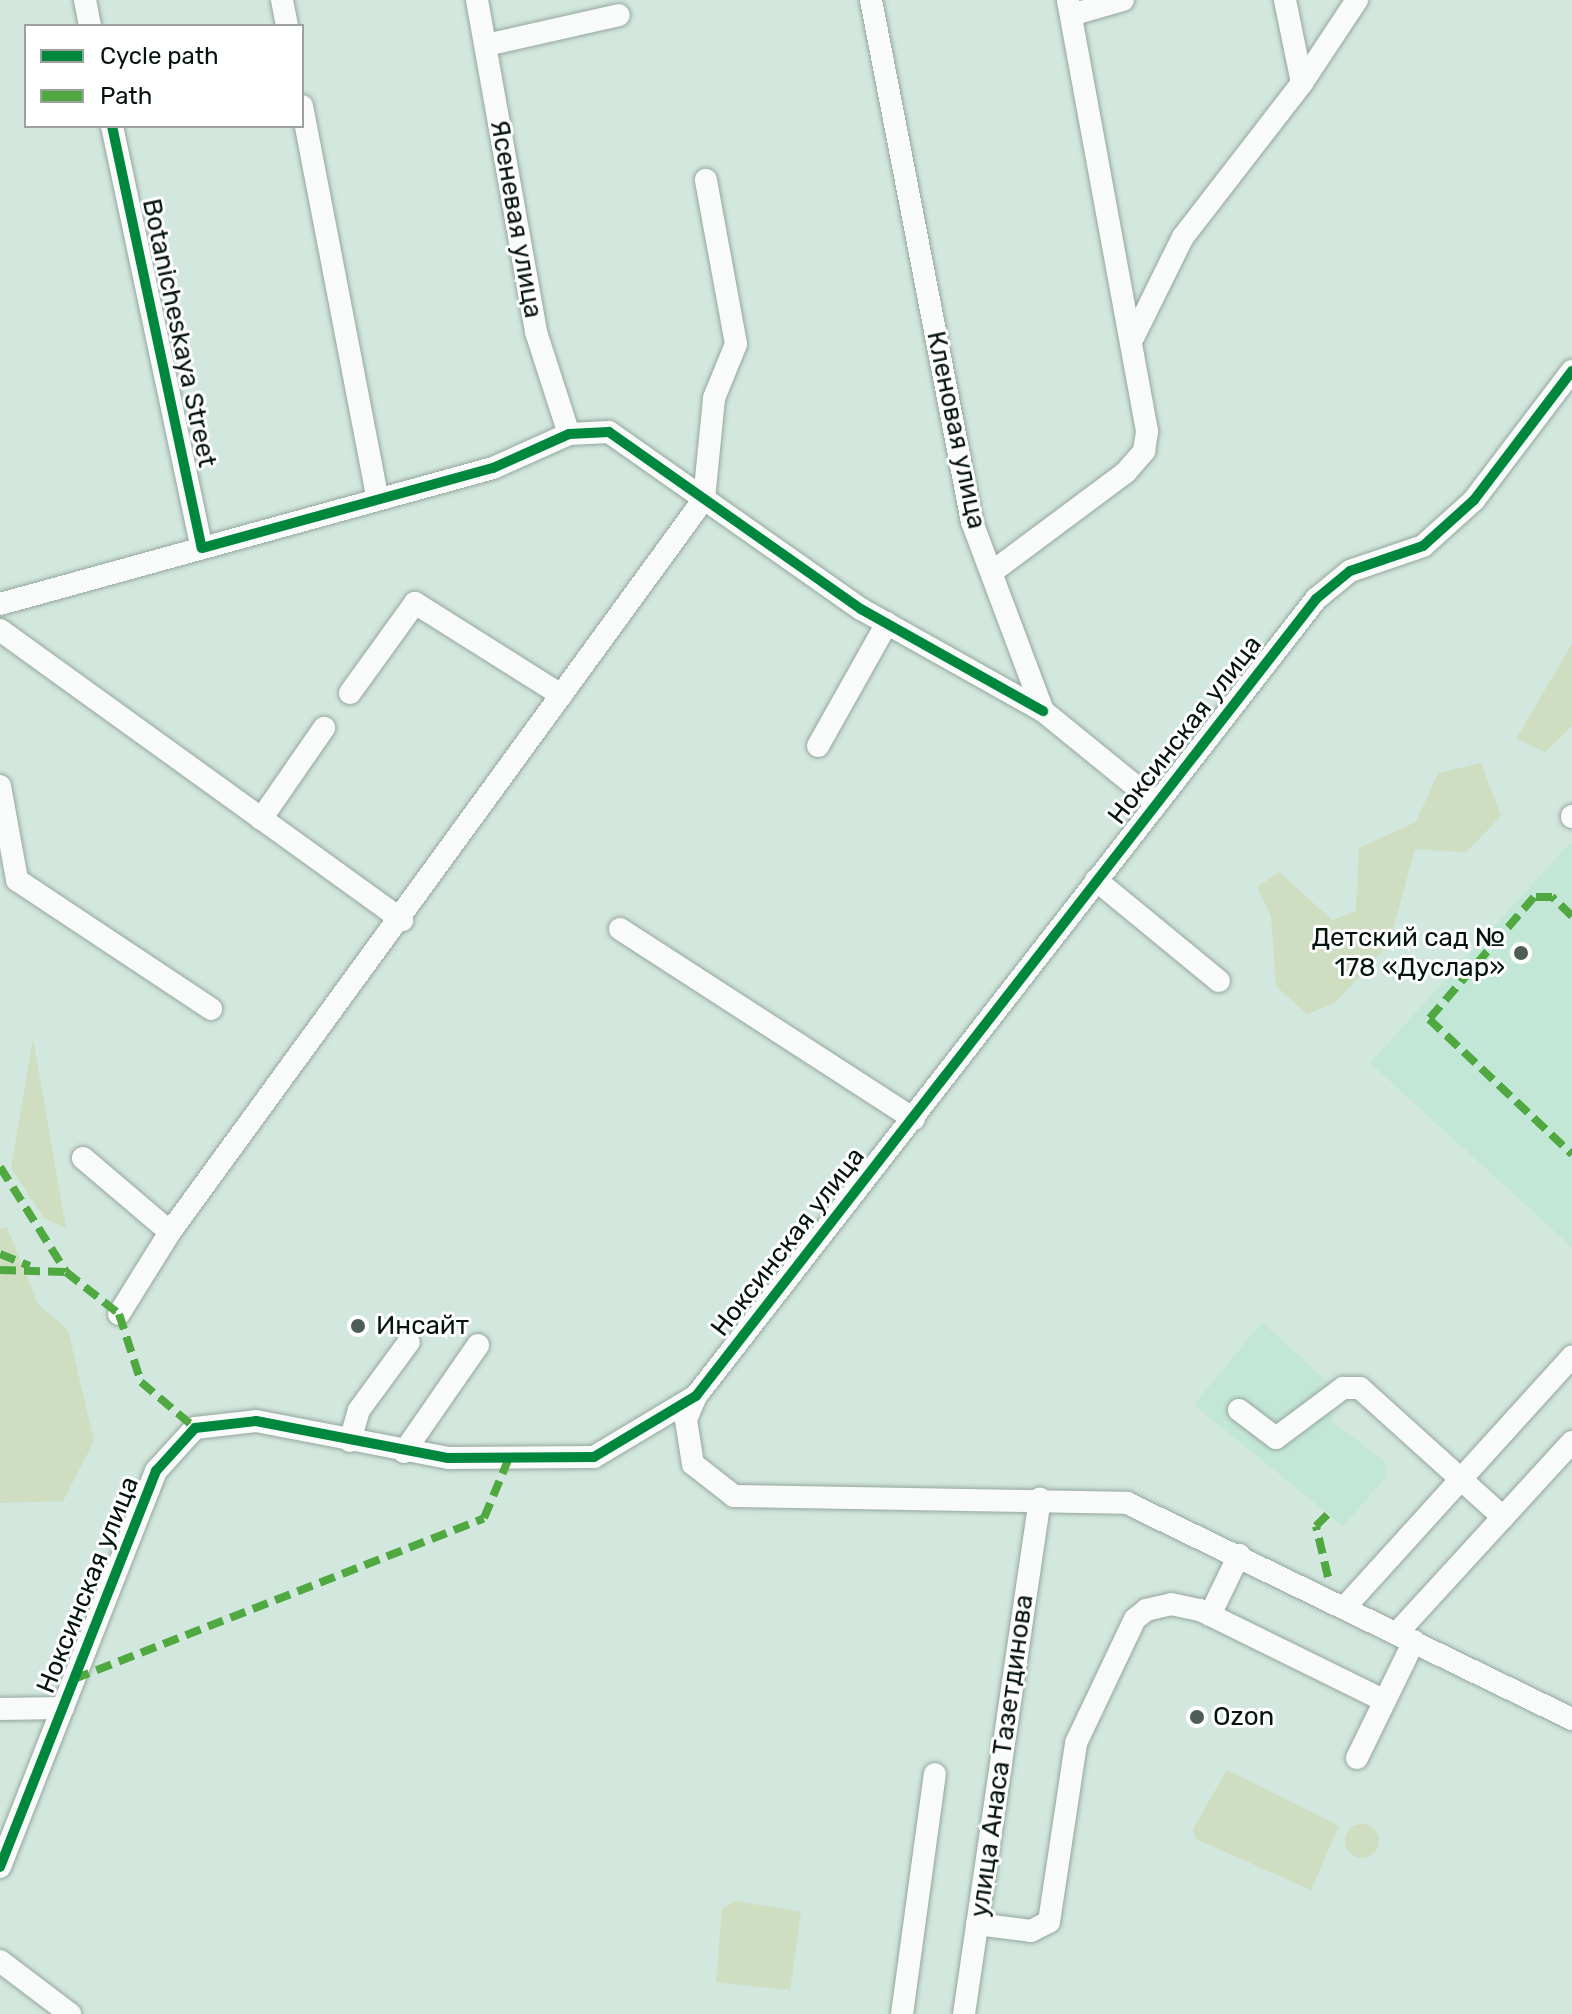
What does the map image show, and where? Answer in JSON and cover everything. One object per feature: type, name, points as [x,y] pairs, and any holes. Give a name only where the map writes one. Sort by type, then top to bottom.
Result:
[{"type":"street","points":[[85,0],[90,24]]},
{"type":"street","points":[[282,0],[287,24]]},
{"type":"street","name":"Ясеневая улица","points":[[477,0],[536,332],[569,434]]},
{"type":"street","name":"Кленовая улица","points":[[871,0],[972,522],[1043,711]]},
{"type":"street","points":[[992,572],[1144,451],[1133,336],[1103,213],[1069,8],[1123,0]]},
{"type":"street","points":[[1133,336],[1183,237],[1302,83],[1357,0]]},
{"type":"street","points":[[1288,4],[1302,83]]},
{"type":"street","points":[[486,45],[619,15]]},
{"type":"street","points":[[304,116],[377,496]]},
{"type":"street","name":"Botanicheskaya Street","points":[[112,128],[202,548]]},
{"type":"street","points":[[119,1314],[170,1232],[402,920],[704,499],[714,398],[736,344],[706,180]]},
{"type":"street","name":"Ноксинская улица","points":[[0,1867],[156,1471],[195,1428],[256,1421],[404,1452],[594,1457],[696,1396],[914,1119],[1155,802],[1316,599],[1350,571],[1423,546],[1474,500],[1572,371]]},
{"type":"street","points":[[0,604],[377,496],[493,468],[569,434],[609,432],[887,623],[1043,711],[1155,802]]},
{"type":"street","points":[[350,693],[415,603],[561,695]]},
{"type":"street","points":[[818,746],[887,623]]},
{"type":"street","points":[[0,630],[402,920]]},
{"type":"street","points":[[261,819],[324,728]]},
{"type":"street","points":[[0,786],[17,880],[211,1009]]},
{"type":"street","points":[[1096,880],[1219,981]]},
{"type":"street","points":[[620,929],[914,1119]]},
{"type":"street","points":[[83,1158],[170,1232]]},
{"type":"street","points":[[350,1441],[359,1410],[409,1342]]},
{"type":"street","points":[[404,1452],[478,1345]]},
{"type":"street","points":[[1345,1607],[1570,1364]]},
{"type":"street","points":[[1239,1410],[1276,1438],[1343,1388],[1360,1388],[1503,1517]]},
{"type":"street","points":[[696,1396],[686,1420],[693,1464],[734,1496],[1040,1499],[1127,1503],[1572,1719]]},
{"type":"street","points":[[1357,1758],[1385,1701],[1406,1637],[1503,1517],[1572,1442]]},
{"type":"street","name":"улица Анаса Тазетдинова","points":[[964,2014],[1040,1499]]},
{"type":"street","points":[[1210,1615],[1239,1555]]},
{"type":"street","points":[[977,1924],[1031,1931],[1049,1922],[1076,1743],[1135,1619],[1171,1604],[1210,1615],[1385,1701]]},
{"type":"street","points":[[0,1709],[63,1708]]},
{"type":"street","points":[[902,2014],[935,1774]]},
{"type":"street","points":[[0,1961],[70,2014]]},
{"type":"shaded area","points":[[1572,644],[1572,726],[1545,752],[1516,739]]},
{"type":"shaded area","points":[[1481,763],[1501,816],[1466,852],[1415,849],[1389,944],[1335,1003],[1307,1014],[1276,986],[1271,916],[1257,887],[1279,872],[1332,920],[1356,911],[1359,848],[1416,822],[1438,773]]},
{"type":"shaded area","name":"Детский сад № 178 «Дуслар»","points":[[1572,844],[1572,1247],[1370,1063]]},
{"type":"shaded area","points":[[33,1039],[66,1228],[44,1218],[11,1168]]},
{"type":"shaded area","points":[[7,1227],[38,1304],[68,1330],[94,1441],[63,1501],[0,1503],[0,1229]]},
{"type":"shaded area","points":[[1262,1322],[1340,1393],[1332,1421],[1385,1462],[1386,1477],[1343,1526],[1194,1405]]},
{"type":"shaded area","points":[[1227,1770],[1339,1826],[1311,1890],[1196,1839],[1193,1829]]},
{"type":"shaded area","points":[[1362,1824],[1374,1829],[1379,1841],[1374,1853],[1362,1858],[1350,1853],[1345,1841],[1350,1829]]},
{"type":"shaded area","points":[[735,1901],[801,1912],[790,1990],[716,1982],[722,1909]]},
{"type":"marked path","points":[[1572,916],[1552,897],[1534,897],[1429,1019],[1572,1154]]},
{"type":"marked path","points":[[0,1167],[66,1272],[119,1314],[141,1382],[195,1428]]},
{"type":"marked path","points":[[0,1254],[30,1266]]},
{"type":"marked path","points":[[0,1270],[66,1272]]},
{"type":"marked path","points":[[74,1679],[484,1518],[509,1458]]},
{"type":"marked path","points":[[1328,1514],[1316,1526],[1328,1577]]},
{"type":"cycle path","points":[[112,128],[202,548],[493,468],[569,434],[609,432],[861,609],[1043,711]]},
{"type":"cycle path","points":[[0,1867],[156,1471],[195,1428],[256,1421],[448,1458],[594,1457],[696,1396],[1316,599],[1350,571],[1423,546],[1474,500],[1572,371]]},
{"type":"place","name":"Детский сад № 178 «Дуслар»","points":[[1521,953]]},
{"type":"place","name":"Инсайт","points":[[358,1326]]},
{"type":"place","name":"Ozon","points":[[1197,1717]]}]
